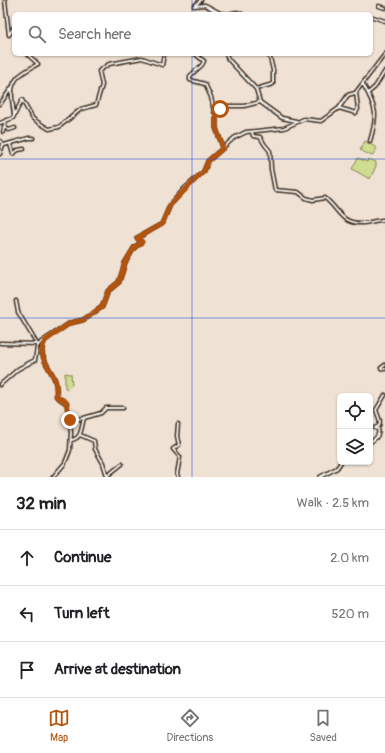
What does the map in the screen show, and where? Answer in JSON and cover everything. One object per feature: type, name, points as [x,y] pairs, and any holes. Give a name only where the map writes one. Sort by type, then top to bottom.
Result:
[{"type":"street","points":[[5,0],[9,35],[12,30]]},
{"type":"street","points":[[201,0],[194,6],[205,5],[218,12]]},
{"type":"street","points":[[379,6],[385,8]]},
{"type":"street","points":[[373,17],[385,21]]},
{"type":"street","points":[[0,343],[38,344],[45,341],[70,323],[83,320],[102,307],[108,291],[119,282],[125,263],[134,248],[142,242],[137,238],[162,224],[170,205],[204,171],[208,161],[234,138],[252,132],[284,128],[298,121],[307,119],[317,122],[321,121],[339,108],[348,95],[356,93],[385,54]]},
{"type":"street","points":[[0,104],[13,86],[18,75],[38,64],[29,56]]},
{"type":"street","points":[[0,123],[13,118],[22,100],[25,109],[33,119],[49,129],[59,127],[81,109],[96,105],[102,86],[100,71],[109,64],[142,58],[162,65],[164,56]]},
{"type":"street","points":[[198,56],[204,61],[202,65],[190,76],[190,80],[205,84],[211,97],[214,112],[216,112],[216,128],[223,148]]},
{"type":"street","points":[[227,56],[256,88],[260,102],[282,118],[298,121]]},
{"type":"street","points":[[256,88],[266,87],[273,84],[273,70],[270,56]]},
{"type":"street","points":[[368,93],[375,87],[385,71]]},
{"type":"street","points":[[363,84],[376,114],[370,141]]},
{"type":"street","points":[[13,86],[11,96],[13,118]]},
{"type":"street","points":[[339,108],[356,113],[358,109],[356,93]]},
{"type":"street","points":[[216,112],[226,106],[244,106],[260,102]]},
{"type":"street","points":[[3,132],[6,120]]},
{"type":"street","points":[[4,127],[9,130],[15,128]]},
{"type":"street","points":[[252,132],[253,136],[260,137],[264,145],[270,151],[271,169],[275,190],[298,192],[306,198],[313,200],[325,198],[338,214],[350,222],[368,223],[374,220],[385,220]]},
{"type":"street","points":[[0,141],[3,144],[10,144],[33,138]]},
{"type":"street","points":[[0,154],[3,144]]},
{"type":"street","points":[[10,144],[13,154],[18,150],[24,149]]},
{"type":"street","points":[[0,385],[18,369],[35,360],[38,344],[18,312],[16,301]]},
{"type":"street","points":[[45,341],[41,348],[42,353],[54,378],[57,397],[67,404],[70,420],[71,440],[68,457],[53,477]]},
{"type":"street","points":[[385,364],[381,368],[385,369]]},
{"type":"street","points":[[373,440],[378,437],[379,431],[375,428],[379,426],[380,421],[376,410],[385,395]]},
{"type":"street","points":[[70,420],[84,418],[100,413],[104,409],[123,408]]},
{"type":"street","points":[[71,440],[76,439],[80,435],[84,418]]},
{"type":"street","points":[[178,424],[179,445],[173,449],[180,457],[177,474],[178,477]]},
{"type":"street","points":[[80,435],[94,441],[95,449],[103,463],[107,476],[122,464]]},
{"type":"street","points":[[320,477],[337,468],[339,465]]},
{"type":"green space","points":[[365,141],[377,148],[372,156],[360,150]]},
{"type":"green space","points":[[358,158],[367,162],[368,159],[376,162],[376,166],[370,179],[352,169]]},
{"type":"green space","points":[[65,373],[71,374],[72,385],[68,389],[65,388]]},
{"type":"route","points":[[70,420],[66,402],[56,396],[56,383],[44,360],[41,348],[42,344],[70,323],[83,320],[102,307],[108,291],[119,282],[125,263],[134,248],[142,242],[137,238],[138,236],[146,234],[162,224],[170,205],[185,188],[204,171],[208,161],[223,148],[216,128],[216,112],[220,109]]}]
